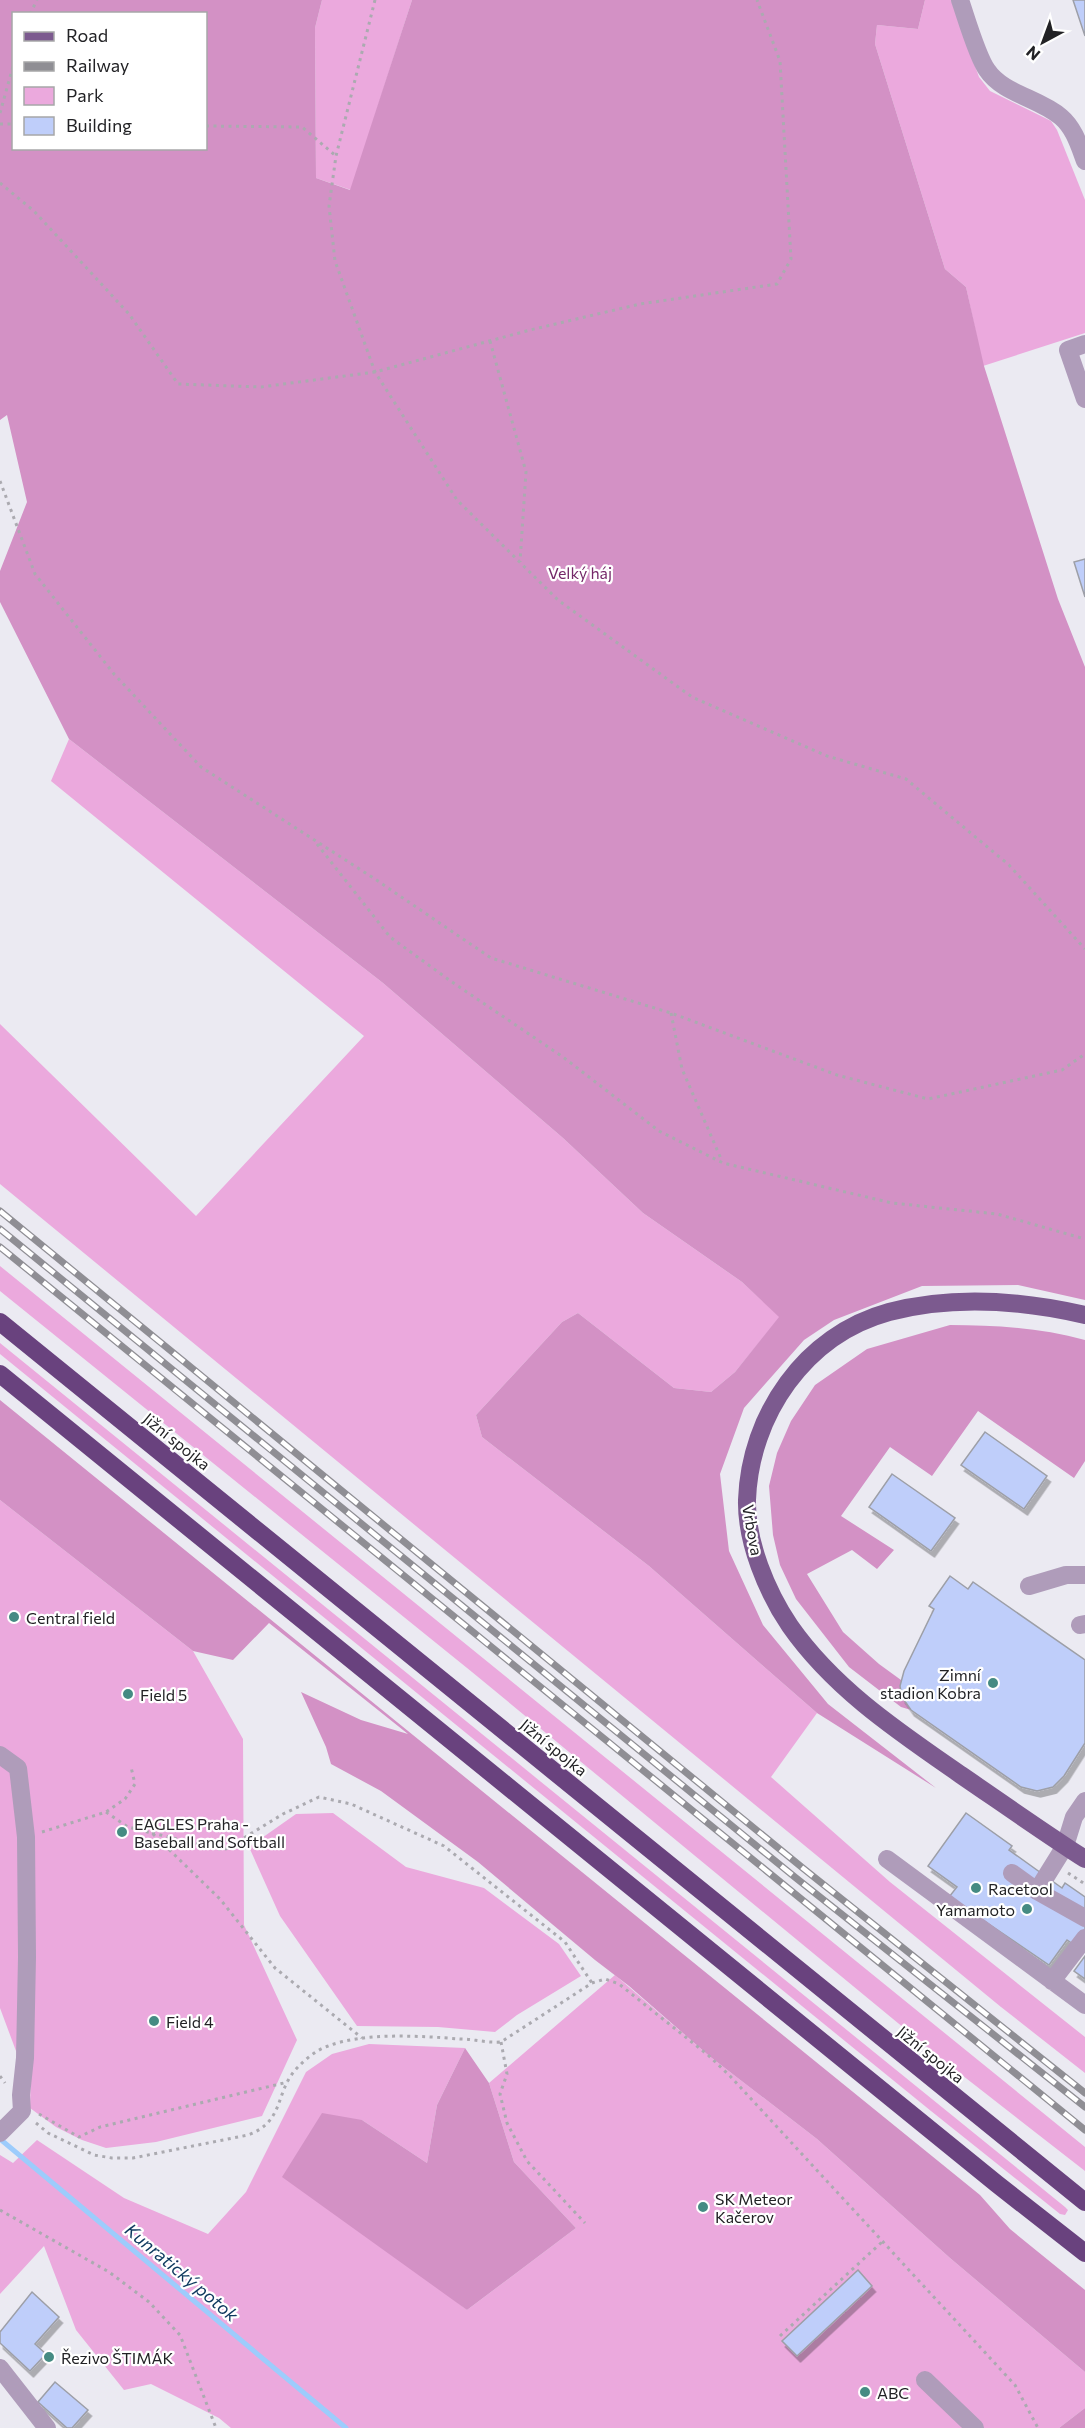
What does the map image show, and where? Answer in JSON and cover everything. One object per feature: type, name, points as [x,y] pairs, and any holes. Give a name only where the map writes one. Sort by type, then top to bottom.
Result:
[{"type":"highway","name":"Jižní spojka","points":[[0,1322],[1085,2202]]},
{"type":"highway","points":[[0,1374],[978,2169],[1085,2253]]},
{"type":"main road","name":"Vrbova","points":[[1085,1315],[1052,1307],[1003,1301],[966,1301],[927,1304],[887,1313],[846,1329],[812,1354],[786,1382],[771,1406],[759,1436],[751,1467],[747,1502],[754,1548],[767,1586],[790,1626],[821,1664],[858,1701],[1085,1859]]},
{"type":"street","points":[[960,0],[986,69],[998,82],[1048,107],[1062,117],[1073,131],[1085,161]]},
{"type":"street","points":[[1085,344],[1068,350],[1085,399]]},
{"type":"street","points":[[1029,1586],[1066,1575],[1085,1575]]},
{"type":"street","points":[[0,1755],[18,1768],[26,1837],[27,1957],[22,2111],[5,2129]]},
{"type":"street","points":[[1037,1891],[1065,1846],[1074,1817],[1085,1801]]},
{"type":"street","points":[[887,1859],[1085,2005]]},
{"type":"street","points":[[1012,1873],[1037,1891],[1085,1918]]},
{"type":"street","points":[[1053,1981],[1085,1938]]},
{"type":"street","points":[[0,2368],[47,2428]]},
{"type":"street","points":[[925,2380],[975,2428]]},
{"type":"path","points":[[375,0],[336,156],[328,206],[334,261],[375,372],[457,500],[558,600],[692,697],[827,756],[906,779],[1010,865],[1085,949]]},
{"type":"path","points":[[0,183],[34,211],[129,314],[178,384],[261,387],[375,372],[640,304],[777,284],[791,259],[780,61],[757,0]]},
{"type":"path","points":[[0,113],[12,70]]},
{"type":"path","points":[[207,126],[302,127],[336,156]]},
{"type":"path","points":[[490,341],[526,472],[520,562]]},
{"type":"path","points":[[0,481],[35,574],[114,674],[201,767],[491,958],[671,1013],[837,1075],[928,1099],[1062,1070],[1085,1054]]},
{"type":"path","points":[[315,841],[390,937],[563,1057],[659,1131],[723,1163],[892,1203],[997,1214],[1085,1239]]},
{"type":"path","points":[[671,1013],[682,1069],[723,1163]]},
{"type":"path","points":[[26,1837],[106,1812],[125,1799],[135,1784],[130,1767]]},
{"type":"path","points":[[106,1812],[128,1827],[224,1850],[283,1814],[319,1797],[351,1804],[444,1845],[565,1942],[592,1983]]},
{"type":"path","points":[[152,1833],[220,1899],[275,1968],[363,2039]]},
{"type":"path","points":[[0,2076],[22,2111],[48,2133],[94,2155],[133,2158],[248,2135],[263,2129],[273,2118],[288,2082],[296,2070],[310,2056],[327,2046],[363,2039],[416,2037],[463,2039],[484,2043],[501,2042],[592,1983],[605,1979],[618,1984],[708,2055],[730,2076],[1015,2385],[1038,2428]]},
{"type":"path","points":[[501,2042],[507,2074],[500,2094],[507,2123],[527,2161],[585,2223]]},
{"type":"path","points":[[22,2111],[40,2114],[80,2137],[100,2127],[288,2082]]},
{"type":"path","points":[[0,2210],[109,2272],[149,2302],[180,2335],[216,2428]]},
{"type":"path","points":[[780,2336],[882,2242]]},
{"type":"green space","name":"Velký háj","points":[[0,0],[322,0],[315,28],[316,178],[350,190],[412,0],[925,0],[918,29],[877,25],[875,44],[945,269],[966,287],[984,366],[1058,599],[1085,667],[1085,1300],[1018,1285],[922,1286],[834,1320],[804,1340],[744,1408],[720,1474],[729,1551],[763,1625],[828,1704],[936,1788],[817,1713],[649,1566],[482,1437],[476,1415],[562,1322],[578,1313],[674,1388],[711,1392],[735,1372],[779,1317],[742,1282],[643,1213],[563,1138],[383,983],[69,739],[0,602],[0,571],[27,502],[7,415],[0,420]]},
{"type":"green space","points":[[322,0],[412,0],[351,190],[316,178],[315,28]]},
{"type":"green space","points":[[925,0],[951,0],[979,77],[990,91],[1051,121],[1057,130],[1085,200],[1085,333],[983,366],[966,287],[945,269],[875,44],[877,25],[918,29]]},
{"type":"green space","points":[[69,739],[383,983],[563,1138],[643,1213],[742,1282],[780,1317],[735,1372],[711,1392],[674,1388],[578,1313],[562,1322],[476,1415],[482,1437],[649,1566],[817,1713],[771,1777],[890,1882],[1085,2037],[1085,2073],[1001,2007],[0,1184],[0,1024],[196,1216],[364,1036],[51,781]]},
{"type":"green space","points":[[0,1266],[1085,2147],[1085,2171],[944,2061],[472,1672],[0,1291]]},
{"type":"green space","points":[[950,1325],[1018,1328],[1085,1340],[1085,1461],[1074,1478],[978,1411],[932,1476],[890,1447],[841,1516],[894,1550],[877,1569],[852,1550],[807,1574],[843,1632],[901,1680],[902,1697],[911,1710],[901,1707],[849,1667],[796,1599],[780,1565],[773,1535],[769,1486],[777,1453],[791,1421],[815,1385],[867,1349]]},
{"type":"green space","points":[[0,1343],[1065,2207],[1068,2210],[1065,2215],[1060,2214],[931,2111],[0,1354]]},
{"type":"green space","points":[[0,1400],[980,2195],[1010,2229],[1085,2290],[1085,2372],[950,2258],[817,2139],[708,2055],[629,1986],[478,1862],[381,1791],[331,1764],[326,1747],[301,1692],[361,1720],[408,1734],[269,1623],[233,1660],[193,1651],[0,1500]]},
{"type":"green space","name":"EAGLES Praha - Baseball and Softball","points":[[0,1500],[193,1651],[243,1739],[244,1925],[297,2040],[262,2116],[156,2142],[106,2148],[82,2140],[56,2127],[30,2108],[31,2058],[19,2059],[0,2008]]},
{"type":"green space","points":[[333,1813],[406,1867],[484,1888],[559,1944],[581,1976],[517,2015],[495,2032],[438,2027],[357,2026],[280,1916],[249,1847],[296,1814]]},
{"type":"green space","points":[[615,1975],[708,2055],[817,2139],[950,2258],[1085,2372],[1085,2408],[1059,2428],[231,2428],[219,2418],[151,2384],[124,2390],[76,2330],[44,2246],[0,2294],[0,2155],[13,2163],[37,2140],[124,2198],[208,2234],[246,2192],[306,2072],[332,2054],[369,2044],[465,2048],[437,2105],[427,2163],[362,2120],[439,2288],[467,2310],[576,2228],[514,2162],[489,2083]]},
{"type":"green space","points":[[465,2048],[489,2083],[514,2162],[576,2228],[467,2310],[282,2177],[322,2113],[362,2120],[427,2163],[437,2105]]},
{"type":"green space","points":[[1085,2408],[1085,2428],[1059,2428]]},
{"type":"building","points":[[1073,0],[1085,0],[1085,36]]},
{"type":"building","points":[[1085,559],[1085,597],[1074,562]]},
{"type":"building","points":[[985,1432],[1047,1476],[1024,1509],[961,1465]]},
{"type":"building","points":[[892,1474],[955,1518],[931,1551],[869,1507]]},
{"type":"building","name":"Zimní stadion Kobra","points":[[950,1576],[968,1589],[973,1582],[1085,1660],[1085,1743],[1064,1776],[1053,1787],[1037,1791],[1021,1787],[911,1710],[902,1697],[900,1686],[904,1671],[934,1609],[929,1606]]},
{"type":"building","points":[[966,1813],[1012,1846],[1009,1850],[1062,1888],[1065,1883],[1085,1897],[1085,1938],[1073,1944],[1067,1940],[1049,1965],[949,1897],[957,1887],[928,1866]]},
{"type":"building","points":[[1085,1956],[1085,1979],[1074,1971]]},
{"type":"building","points":[[858,2270],[872,2286],[797,2356],[782,2341]]},
{"type":"building","points":[[32,2292],[59,2317],[35,2344],[46,2354],[30,2371],[0,2343],[0,2332]]},
{"type":"building","points":[[55,2382],[88,2410],[72,2428],[67,2428],[38,2402]]},
{"type":"waterway","name":"Kunratický potok","points":[[0,2139],[346,2428]]},
{"type":"railway","points":[[0,1211],[804,1869],[1085,2093]]},
{"type":"railway","points":[[0,1229],[796,1878],[1085,2107]]},
{"type":"railway","points":[[0,1247],[1085,2130]]},
{"type":"place","name":"Central field","points":[[14,1617]]},
{"type":"place","name":"Zimní stadion Kobra","points":[[993,1683]]},
{"type":"place","name":"Field 5","points":[[128,1694]]},
{"type":"place","name":"EAGLES Praha - Baseball and Softball","points":[[122,1832]]},
{"type":"place","name":"Racetool","points":[[976,1888]]},
{"type":"place","name":"Yamamoto","points":[[1027,1909]]},
{"type":"place","name":"Field 4","points":[[154,2021]]},
{"type":"place","name":"SK Meteor Kačerov","points":[[703,2207]]},
{"type":"place","name":"Řezivo ŠTIMÁK","points":[[49,2357]]},
{"type":"place","name":"ABC","points":[[865,2392]]}]
